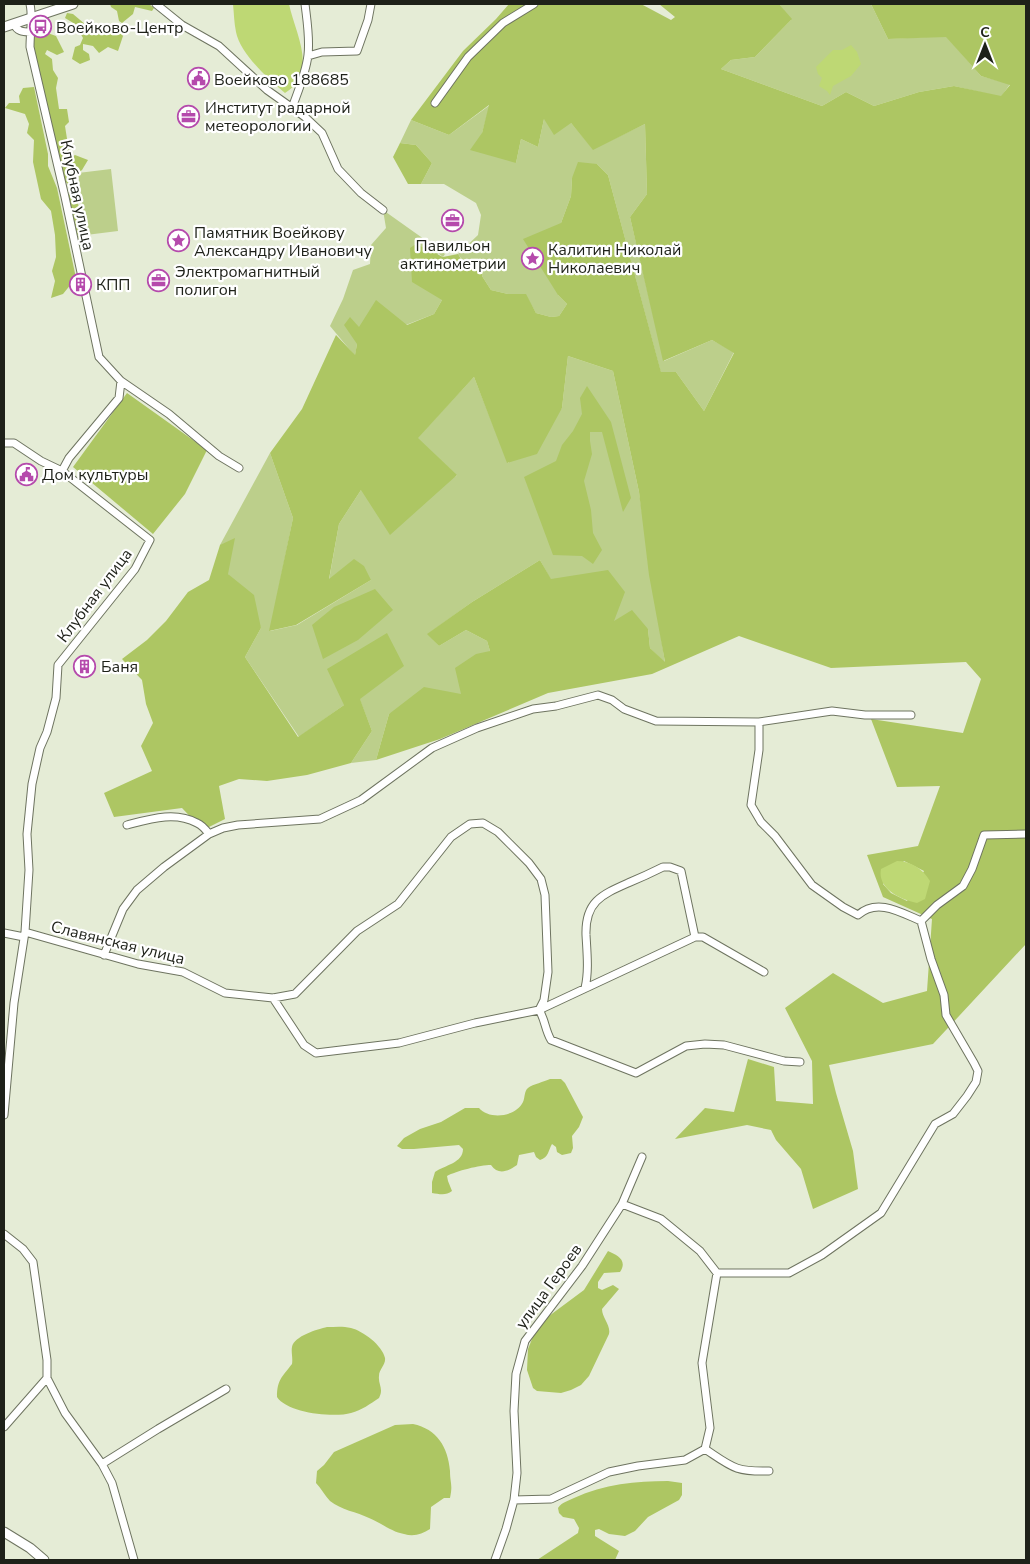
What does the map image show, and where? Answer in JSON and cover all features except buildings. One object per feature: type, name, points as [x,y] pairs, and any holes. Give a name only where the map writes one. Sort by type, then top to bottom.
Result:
[{"type":"street","name":"Клубная улица","points":[[30,4],[32,16],[30,47],[63,188],[99,357],[121,381],[169,414],[218,456],[239,468]]},
{"type":"street","points":[[4,26],[73,4]]},
{"type":"street","points":[[156,4],[182,25],[219,46],[266,90],[305,117],[322,133],[338,169],[361,193],[383,210]]},
{"type":"street","points":[[292,108],[308,56],[305,4]]},
{"type":"street","points":[[308,56],[322,52],[357,51],[368,20],[371,4]]},
{"type":"street","points":[[436,103],[468,57],[503,23],[534,4]]},
{"type":"street","points":[[14,24],[16,29],[30,32]]},
{"type":"street","points":[[4,443],[14,444],[41,461],[62,471],[69,458],[119,398],[121,381]]},
{"type":"street","name":"Клубная улица","points":[[25,935],[29,870],[27,834],[32,784],[40,748],[47,732],[56,698],[58,665],[136,569],[150,540],[62,471]]},
{"type":"street","points":[[104,955],[123,909],[137,890],[164,867],[209,834],[223,828],[238,825],[320,819],[361,800],[432,748],[477,728],[533,709],[556,706],[598,695],[612,700],[624,709],[656,721],[759,722],[832,711],[866,715],[911,715]]},
{"type":"street","points":[[717,1273],[789,1273],[822,1255],[881,1213],[935,1124],[953,1114],[968,1096],[976,1082],[978,1071],[946,1015],[944,995],[920,921],[900,912],[878,906],[866,908],[858,915],[843,907],[812,885],[762,822],[751,805],[759,750],[759,722]]},
{"type":"street","points":[[128,825],[162,816],[180,818],[198,823],[209,834]]},
{"type":"street","name":"Славянская улица","points":[[4,933],[25,935],[138,964],[183,972],[225,993],[273,998],[295,994],[357,931],[398,904],[451,837],[470,824],[483,823],[498,832],[529,863],[541,879],[545,895],[547,982],[544,1000],[539,1010]]},
{"type":"street","points":[[920,921],[937,905],[963,886],[984,835],[1026,834]]},
{"type":"street","points":[[584,988],[588,976],[586,923],[589,911],[596,900],[608,892],[663,867],[670,867],[680,871],[695,937]]},
{"type":"street","points":[[4,1115],[14,1003],[25,935]]},
{"type":"street","points":[[273,998],[304,1045],[316,1053],[400,1043],[475,1023],[539,1010],[695,937],[703,937],[764,972]]},
{"type":"street","points":[[539,1010],[544,1017],[546,1032],[551,1040],[636,1073],[686,1046],[705,1044],[724,1045],[784,1060],[800,1062]]},
{"type":"street","name":"улица Героев","points":[[496,1560],[514,1500],[517,1473],[514,1411],[516,1374],[525,1341],[582,1266],[622,1204],[642,1157]]},
{"type":"street","points":[[514,1500],[551,1499],[609,1472],[685,1460],[705,1449],[710,1428],[702,1364],[717,1273],[700,1251],[661,1218],[622,1204]]},
{"type":"street","points":[[4,1234],[23,1249],[33,1262],[47,1360],[47,1378],[65,1413],[102,1464],[112,1483],[134,1560]]},
{"type":"street","points":[[4,1427],[47,1378]]},
{"type":"street","points":[[102,1464],[226,1389]]},
{"type":"street","points":[[705,1449],[733,1468],[748,1472],[769,1471]]},
{"type":"street","points":[[4,1532],[30,1548],[44,1560]]},
{"type":"shaded area","points":[[110,4],[149,4],[154,8],[152,11],[135,7],[133,14],[122,23],[119,21],[117,11]]},
{"type":"shaded area","points":[[233,4],[289,4],[299,39],[303,63],[301,74],[295,84],[285,93],[263,73],[243,48],[236,32]]},
{"type":"shaded area","points":[[509,4],[641,4],[671,20],[675,17],[659,4],[779,4],[792,19],[755,57],[731,60],[721,69],[822,106],[846,92],[874,106],[919,92],[954,86],[1001,96],[1010,85],[981,76],[946,37],[888,39],[871,4],[1026,4],[1026,944],[933,1044],[829,1065],[853,1151],[858,1189],[813,1209],[801,1169],[776,1140],[771,1130],[747,1125],[675,1139],[705,1108],[734,1112],[748,1059],[774,1067],[776,1101],[813,1104],[812,1061],[785,1008],[833,973],[883,1003],[927,991],[932,919],[883,897],[867,855],[918,846],[940,786],[897,787],[871,719],[963,733],[981,679],[966,662],[831,668],[739,636],[652,674],[548,693],[440,739],[376,760],[389,714],[424,687],[461,694],[455,668],[476,654],[490,651],[487,641],[466,630],[439,646],[427,634],[472,602],[540,560],[551,579],[608,570],[625,592],[614,621],[632,610],[648,629],[650,648],[665,662],[649,575],[639,492],[613,371],[568,356],[562,408],[537,454],[507,463],[474,377],[418,438],[457,475],[390,535],[361,490],[339,524],[329,579],[354,559],[364,566],[371,580],[296,625],[269,631],[293,518],[270,453],[302,409],[336,335],[355,355],[357,344],[344,325],[350,317],[359,327],[376,300],[407,325],[434,314],[442,300],[412,282],[410,248],[416,244],[443,257],[458,254],[461,259],[469,264],[482,259],[486,262],[482,276],[491,290],[508,294],[526,294],[536,313],[551,317],[559,316],[567,304],[558,295],[523,239],[561,223],[571,196],[572,178],[578,162],[597,164],[608,175],[661,372],[676,372],[704,411],[734,353],[712,340],[663,361],[630,217],[647,194],[645,124],[593,150],[571,123],[554,135],[544,119],[538,147],[521,139],[516,163],[470,150],[482,133],[489,105],[449,135],[411,120],[463,51]],"holes":[[[904,861],[924,871],[907,901],[891,893],[883,884]]]},
{"type":"shaded area","points":[[779,4],[871,4],[888,39],[946,36],[981,76],[1010,84],[1001,97],[954,86],[919,92],[874,106],[846,92],[822,106],[721,69],[731,60],[755,57],[791,20]]},
{"type":"shaded area","points":[[67,13],[73,14],[86,25],[101,25],[104,31],[118,30],[123,36],[118,51],[108,47],[99,53],[93,46],[83,44],[83,50],[89,54],[90,60],[80,64],[72,59],[75,47],[80,45],[83,38],[75,24],[65,18]]},
{"type":"shaded area","points":[[42,31],[56,36],[64,52],[57,55],[47,50],[45,54],[52,59],[53,70],[58,78],[56,88],[59,109],[67,109],[69,122],[65,126],[70,158],[75,155],[88,160],[82,170],[74,176],[86,241],[91,242],[91,246],[81,246],[74,224],[69,202],[70,188],[64,179],[46,99],[38,76],[32,35]]},
{"type":"shaded area","points":[[851,45],[857,52],[861,64],[851,76],[833,86],[830,95],[819,86],[822,78],[818,74],[816,67],[833,50],[842,50]]},
{"type":"shaded area","points":[[34,87],[48,154],[48,166],[57,188],[76,278],[63,294],[51,298],[55,281],[52,271],[56,257],[55,235],[51,211],[41,199],[33,162],[34,140],[27,133],[29,124],[25,114],[5,108],[9,103],[20,103],[19,96],[23,88]]},
{"type":"shaded area","points":[[490,105],[482,133],[516,163],[521,139],[538,147],[544,119],[571,123],[593,149],[645,124],[647,194],[630,217],[664,361],[712,340],[734,352],[704,411],[676,372],[661,373],[608,175],[597,164],[572,178],[571,196],[561,223],[558,295],[567,304],[559,316],[551,317],[536,313],[525,294],[508,294],[491,290],[482,276],[486,262],[474,264],[467,262],[458,254],[478,235],[481,215],[476,203],[444,184],[421,184],[432,163],[416,145],[400,143],[411,120],[449,135]]},
{"type":"shaded area","points":[[400,143],[416,145],[432,163],[421,184],[408,184],[393,157]]},
{"type":"shaded area","points":[[111,169],[118,231],[86,235],[78,173]]},
{"type":"shaded area","points":[[383,210],[445,254],[443,257],[438,253],[442,300],[434,314],[357,344],[355,356],[330,326],[343,299],[353,270],[370,264],[371,245],[386,228]]},
{"type":"shaded area","points":[[568,356],[613,371],[639,492],[665,663],[650,648],[648,629],[613,622],[551,580],[540,560],[472,602],[428,634],[439,646],[466,630],[487,641],[490,651],[461,695],[389,714],[376,760],[351,763],[372,731],[360,700],[344,705],[299,737],[245,657],[261,628],[228,574],[220,545],[270,453],[293,518],[270,631],[297,625],[371,580],[329,580],[339,524],[361,490],[457,476],[417,438],[474,377],[508,463],[562,408]]},
{"type":"shaded area","points":[[587,386],[611,422],[631,498],[623,512],[602,432],[590,432],[592,454],[584,481],[591,510],[593,533],[602,550],[593,564],[582,556],[553,555],[524,477],[556,461],[562,445],[573,431],[582,414],[580,398]]},
{"type":"shaded area","points":[[127,393],[207,450],[185,494],[153,534],[73,467]]},
{"type":"shaded area","points":[[235,538],[228,574],[254,595],[261,628],[245,657],[298,737],[344,705],[327,669],[387,633],[404,666],[360,699],[372,731],[351,763],[307,775],[267,781],[239,779],[219,786],[225,819],[203,830],[182,808],[114,817],[104,793],[152,771],[141,746],[153,723],[146,704],[142,680],[122,659],[147,640],[166,621],[188,592],[209,580],[220,545]]},
{"type":"shaded area","points":[[375,589],[393,610],[358,640],[323,659],[312,625],[334,607]]},
{"type":"shaded area","points":[[897,861],[912,864],[920,869],[930,881],[925,899],[917,903],[904,899],[886,888],[881,876],[881,869]]},
{"type":"shaded area","points":[[550,1079],[561,1079],[565,1083],[583,1117],[579,1127],[572,1136],[573,1148],[571,1153],[562,1155],[557,1152],[556,1147],[552,1144],[543,1159],[540,1160],[536,1157],[534,1152],[519,1155],[517,1165],[506,1171],[497,1170],[491,1165],[456,1172],[447,1176],[452,1191],[442,1194],[432,1193],[432,1182],[435,1172],[457,1161],[463,1149],[459,1145],[414,1149],[402,1149],[397,1146],[404,1138],[420,1129],[441,1122],[465,1108],[479,1108],[483,1112],[495,1115],[509,1114],[520,1107],[528,1088]]},
{"type":"shaded area","points":[[608,1251],[620,1258],[623,1264],[620,1272],[604,1273],[598,1282],[598,1288],[602,1290],[613,1285],[619,1289],[602,1309],[609,1328],[609,1334],[589,1376],[581,1385],[561,1393],[537,1391],[533,1388],[527,1370],[528,1349],[537,1329],[549,1316],[584,1290]]},
{"type":"shaded area","points":[[327,1327],[348,1327],[361,1332],[380,1348],[385,1358],[379,1374],[381,1392],[379,1398],[362,1409],[351,1413],[334,1415],[311,1413],[290,1407],[277,1397],[279,1383],[292,1364],[294,1343],[307,1334]]},
{"type":"shaded area","points":[[413,1424],[429,1430],[440,1440],[449,1462],[450,1498],[444,1498],[431,1507],[430,1529],[415,1535],[395,1531],[334,1504],[316,1483],[317,1471],[334,1452],[395,1425]]},
{"type":"shaded area","points":[[668,1481],[682,1483],[682,1495],[679,1500],[648,1517],[635,1531],[625,1536],[609,1534],[599,1529],[595,1530],[595,1536],[619,1551],[615,1560],[537,1560],[578,1533],[579,1528],[574,1519],[563,1517],[559,1513],[558,1508],[563,1503],[585,1493],[608,1486]]},
{"type":"place","name":"Воейково-Центр","points":[[40,27]]},
{"type":"place","name":"Воейково 188685","points":[[198,79]]},
{"type":"place","name":"Институт радарной метеорологии","points":[[189,116]]},
{"type":"place","name":"Павильон актинометрии","points":[[453,221]]},
{"type":"place","name":"Памятник Воейкову Александру Ивановичу","points":[[178,241]]},
{"type":"place","name":"Калитин Николай Николаевич","points":[[532,258]]},
{"type":"place","name":"Электромагнитный полигон","points":[[159,280]]},
{"type":"place","name":"КПП","points":[[80,284]]},
{"type":"place","name":"Дом культуры","points":[[26,474]]},
{"type":"place","name":"Баня","points":[[85,666]]}]
